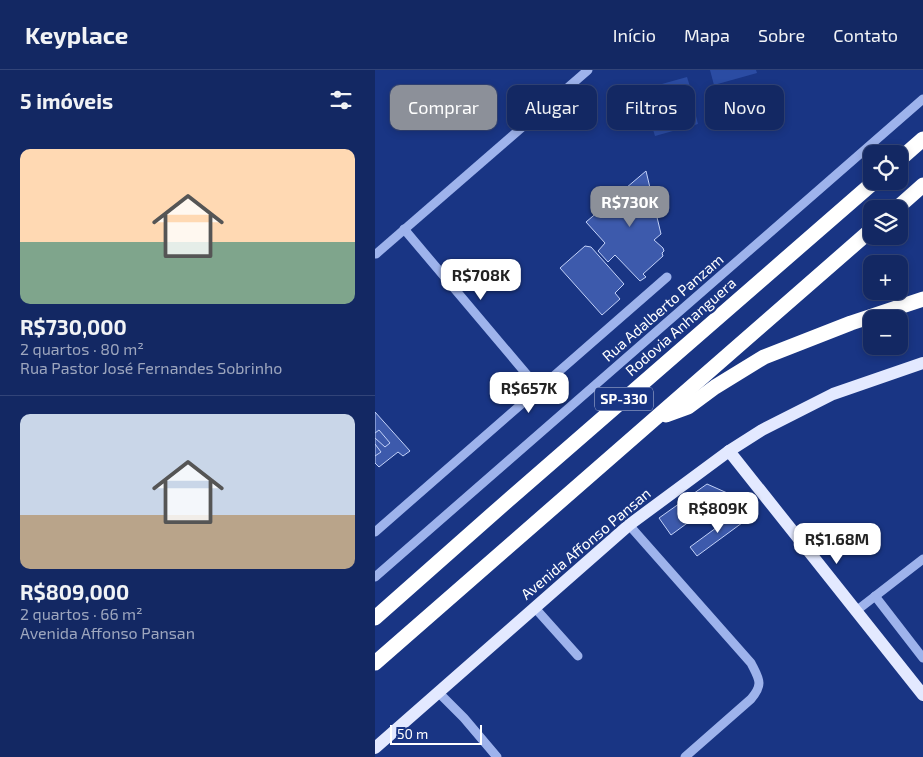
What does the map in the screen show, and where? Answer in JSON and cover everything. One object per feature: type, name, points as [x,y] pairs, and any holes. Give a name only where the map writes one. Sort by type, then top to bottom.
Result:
[{"type":"highway","points":[[908,152],[923,139]]},
{"type":"highway","points":[[906,200],[923,185]]},
{"type":"highway","name":"Rodovia Anhanguera","points":[[375,618],[865,190]]},
{"type":"highway","name":"SP-330","points":[[375,664],[863,237]]},
{"type":"highway","points":[[657,418],[688,407],[715,387],[764,357],[851,323],[923,299]]},
{"type":"main road","name":"Avenida Affonso Pansan","points":[[375,748],[629,525],[729,451],[762,430],[833,394],[923,364]]},
{"type":"main road","points":[[729,451],[923,695]]},
{"type":"street","points":[[376,254],[588,70]]},
{"type":"street","name":"Rua Adalberto Panzam","points":[[375,577],[923,99]]},
{"type":"street","points":[[404,229],[539,389]]},
{"type":"street","points":[[375,532],[667,278]]},
{"type":"street","points":[[629,525],[751,663],[760,679],[758,690],[751,699],[685,757]]},
{"type":"street","points":[[856,611],[923,559]]},
{"type":"street","points":[[875,596],[923,658]]},
{"type":"street","points":[[535,608],[578,656]]},
{"type":"street","points":[[439,693],[464,718],[497,757]]},
{"type":"shaded area","points":[[710,70],[756,70],[757,73],[714,85]]},
{"type":"shaded area","points":[[687,77],[690,85],[658,85]]},
{"type":"shaded area","points":[[695,112],[698,124],[695,125]]},
{"type":"shaded area","points":[[653,130],[676,130],[655,136]]},
{"type":"building","points":[[646,171],[661,234],[654,240],[664,251],[662,253],[663,256],[643,274],[646,277],[640,281],[615,255],[608,262],[598,251],[605,243],[586,222]]},
{"type":"building","points":[[585,246],[591,247],[624,284],[615,293],[620,299],[602,315],[560,268]]},
{"type":"building","points":[[375,412],[410,451],[403,456],[398,452],[379,467],[375,463]]},
{"type":"building","points":[[379,430],[390,443],[385,447],[375,438],[375,433]]},
{"type":"building","points":[[375,444],[381,452],[375,456]]},
{"type":"building","points":[[707,484],[734,496],[727,511],[712,505],[671,535],[659,518]]},
{"type":"building","points":[[739,511],[746,520],[697,556],[690,547]]}]
